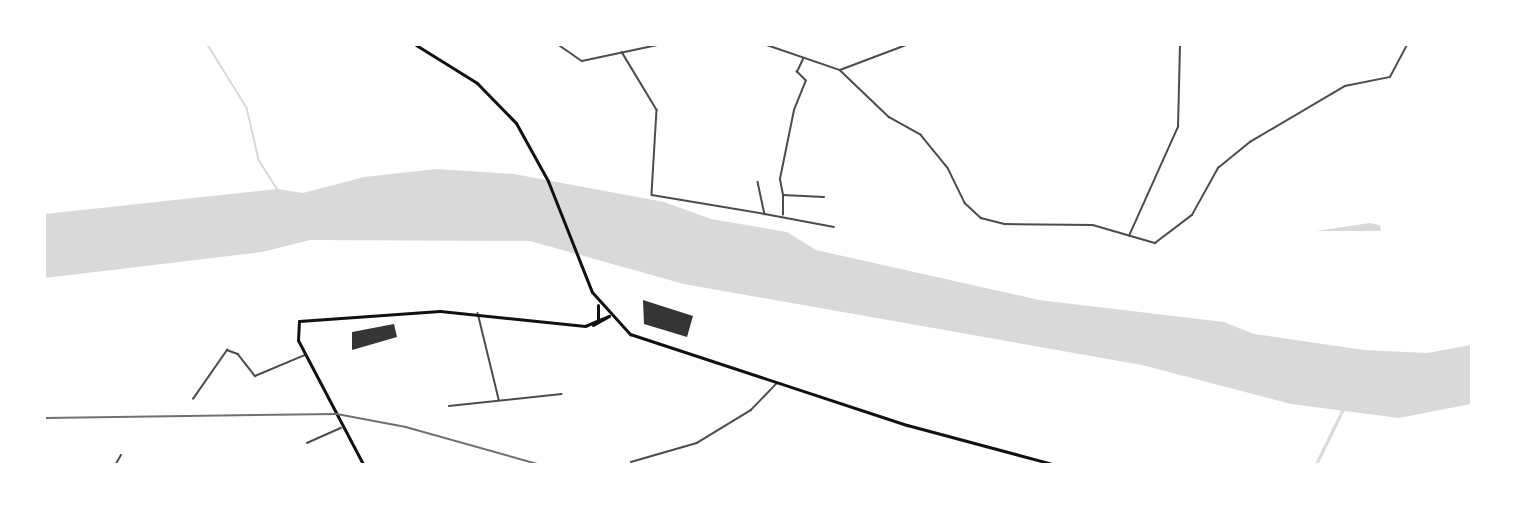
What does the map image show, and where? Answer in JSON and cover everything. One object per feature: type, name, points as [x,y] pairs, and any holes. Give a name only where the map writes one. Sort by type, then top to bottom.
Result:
[{"type":"main road","points":[[416,45],[490,94],[521,131],[548,181],[587,283],[597,300],[609,316],[653,345],[1053,464]]},
{"type":"main road","points":[[597,300],[598,321]]},
{"type":"main road","points":[[363,464],[306,355],[296,326],[315,319],[478,313],[591,326],[609,316]]},
{"type":"main road","points":[[591,326],[609,316]]},
{"type":"street","points":[[559,45],[578,61],[658,45]]},
{"type":"street","points":[[767,45],[840,70],[889,117],[921,135],[948,168],[965,203],[981,218],[998,223],[1093,225],[1146,243],[1161,240],[1201,204],[1222,165],[1341,88],[1390,77],[1407,45]]},
{"type":"street","points":[[840,70],[906,45]]},
{"type":"street","points":[[1129,237],[1178,127],[1180,45]]},
{"type":"street","points":[[622,52],[657,110],[652,195],[804,219],[808,226],[834,227]]},
{"type":"street","points":[[783,216],[780,179],[794,110],[806,81],[797,72],[803,59]]},
{"type":"street","points":[[758,182],[765,214]]},
{"type":"street","points":[[783,195],[824,197]]},
{"type":"street","points":[[478,313],[499,400]]},
{"type":"street","points":[[193,399],[227,350],[238,354],[255,376],[306,355]]},
{"type":"street","points":[[631,462],[697,443],[751,410],[777,383]]},
{"type":"street","points":[[449,406],[561,394]]},
{"type":"street","points":[[307,443],[343,427]]},
{"type":"street","points":[[116,464],[121,455]]},
{"type":"shaded area","points":[[436,169],[514,174],[664,202],[711,219],[787,232],[816,250],[1039,300],[1224,322],[1254,334],[1364,350],[1427,353],[1471,345],[1471,404],[1399,418],[1291,404],[1142,365],[684,284],[530,241],[310,240],[262,252],[45,278],[45,214],[278,189],[303,193],[364,177]]},
{"type":"shaded area","points":[[1370,223],[1380,225],[1381,231],[1316,231]]},
{"type":"building","points":[[643,300],[693,316],[687,337],[644,324]]},
{"type":"building","points":[[394,324],[397,337],[352,350],[352,332]]},
{"type":"waterway","points":[[208,45],[247,108],[259,160],[278,190]]},
{"type":"waterway","points":[[1316,464],[1343,409]]},
{"type":"railway","points":[[45,418],[337,414],[406,427],[538,464]]}]
